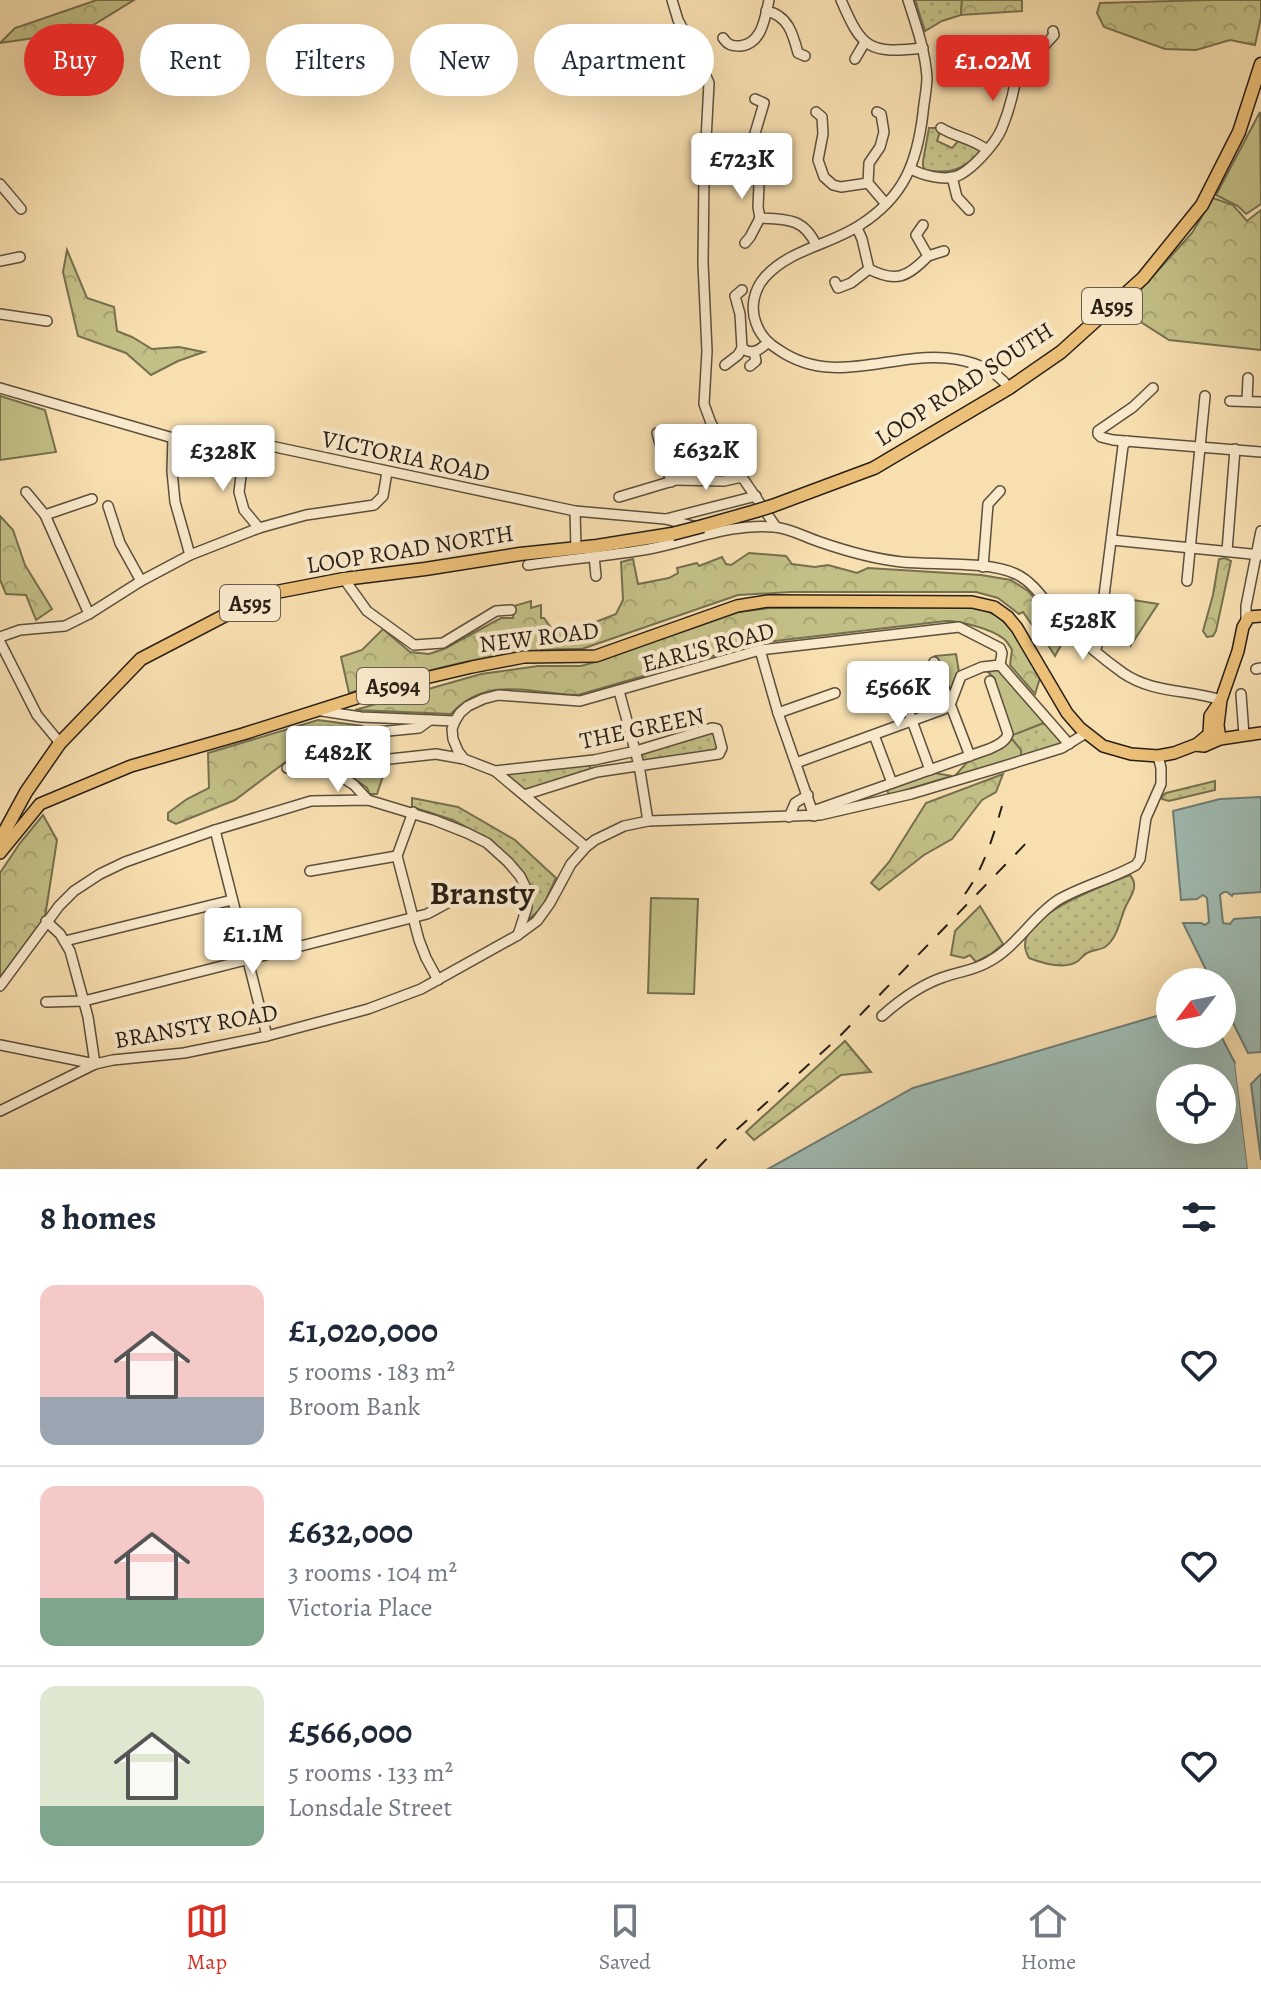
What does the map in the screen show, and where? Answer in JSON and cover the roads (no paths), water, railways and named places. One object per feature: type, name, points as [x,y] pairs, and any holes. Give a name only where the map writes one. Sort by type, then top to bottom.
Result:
[{"type":"highway","name":"LOOP ROAD SOUTH","points":[[708,529],[874,468],[1009,388],[1061,352],[1143,278],[1202,205],[1239,132],[1261,64]]},
{"type":"highway","name":"A595","points":[[595,551],[708,529]]},
{"type":"highway","name":"LOOP ROAD NORTH","points":[[0,840],[26,792],[60,743],[141,659],[266,594],[344,579],[520,554],[576,548],[595,551]]},
{"type":"main road","name":"NEW ROAD","points":[[0,853],[40,804],[131,766],[404,683],[524,657],[596,656],[709,615],[768,601],[961,601],[994,607],[1017,628],[1067,713],[1086,733]]},
{"type":"main road","points":[[1214,736],[1210,716],[1221,700],[1246,621],[1253,616],[1261,616]]},
{"type":"main road","name":"A5094","points":[[1086,733],[1103,746],[1122,753],[1158,756],[1214,736],[1261,733]]},
{"type":"main road","points":[[26,792],[40,804]]},
{"type":"street","points":[[672,0],[678,20],[709,83],[703,263],[707,351],[704,397],[707,413],[742,477],[776,527]]},
{"type":"street","points":[[727,44],[748,45],[760,34],[769,0]]},
{"type":"street","points":[[841,0],[851,25],[865,42],[876,48],[898,51],[923,48]]},
{"type":"street","points":[[908,0],[923,48],[927,79],[921,133],[911,169],[903,184],[875,216],[857,228],[797,255],[765,278],[753,304],[756,325],[768,342],[798,360],[835,368],[857,368],[925,358],[947,358],[981,365],[1002,378],[1009,388]]},
{"type":"street","points":[[766,11],[776,13],[787,22],[799,56]]},
{"type":"street","points":[[1019,60],[1044,46],[1056,34]]},
{"type":"street","points":[[854,60],[865,42]]},
{"type":"street","points":[[957,54],[975,56],[994,48],[1006,48],[1019,60]]},
{"type":"street","points":[[911,169],[932,177],[952,177],[968,169],[987,150],[1001,131],[1017,79],[1019,60]]},
{"type":"street","points":[[749,240],[760,218],[759,184],[751,157],[763,101]]},
{"type":"street","points":[[886,204],[868,183],[869,163],[880,147],[884,132],[879,113],[892,108]]},
{"type":"street","points":[[823,115],[818,160],[824,177],[841,187],[868,183]]},
{"type":"street","points":[[946,134],[978,142],[987,150]]},
{"type":"street","points":[[952,177],[957,197],[967,204]]},
{"type":"street","points":[[0,184],[21,209]]},
{"type":"street","points":[[760,218],[785,219],[802,225],[812,235],[816,245]]},
{"type":"street","points":[[923,225],[913,236],[928,256]]},
{"type":"street","points":[[857,228],[869,269],[882,276],[901,277],[918,268],[928,256],[944,251]]},
{"type":"street","points":[[0,261],[20,257]]},
{"type":"street","points":[[836,288],[851,283],[869,269]]},
{"type":"street","points":[[725,365],[742,348],[736,293]]},
{"type":"street","points":[[0,314],[47,321]]},
{"type":"street","points":[[742,348],[756,360],[768,342]]},
{"type":"street","points":[[1247,401],[1248,378]]},
{"type":"street","name":"VICTORIA ROAD","points":[[0,388],[173,438],[266,445],[575,511],[665,519],[708,529]]},
{"type":"street","points":[[1153,388],[1098,434],[1113,440],[1261,452]]},
{"type":"street","points":[[1187,581],[1201,446],[1202,400]]},
{"type":"street","points":[[1230,401],[1261,402]]},
{"type":"street","points":[[657,433],[673,481]]},
{"type":"street","points":[[173,438],[175,502],[190,555]]},
{"type":"street","points":[[1095,651],[1123,446],[1127,441]]},
{"type":"street","points":[[245,444],[239,492],[244,510],[259,528]]},
{"type":"street","points":[[619,497],[673,481],[727,448]]},
{"type":"street","points":[[1227,551],[1235,449]]},
{"type":"street","points":[[60,743],[37,715],[0,640],[20,630],[65,626],[190,555],[259,528],[306,515],[374,505],[383,496],[387,472]]},
{"type":"street","points":[[673,481],[724,481],[742,477]]},
{"type":"street","points":[[983,567],[988,504],[1000,491]]},
{"type":"street","points":[[26,492],[45,515],[89,614]]},
{"type":"street","points":[[665,519],[756,496]]},
{"type":"street","points":[[45,515],[92,499]]},
{"type":"street","points":[[108,506],[120,543],[141,581]]},
{"type":"street","points":[[575,511],[576,548]]},
{"type":"street","points":[[528,565],[595,551],[649,549],[708,529],[776,527],[843,550],[900,562],[983,567],[1012,572],[1034,588],[1064,623],[1122,672],[1165,690],[1221,700]]},
{"type":"street","points":[[1246,621],[1246,606],[1259,555],[1261,531]]},
{"type":"street","points":[[1112,540],[1259,555]]},
{"type":"street","points":[[595,551],[596,576]]},
{"type":"street","points":[[344,579],[367,611],[414,645],[443,643],[496,611],[511,610]]},
{"type":"street","name":"EARL'S ROAD","points":[[455,721],[468,706],[498,695],[580,701],[760,650],[959,627],[1000,648],[1000,665]]},
{"type":"street","points":[[760,650],[778,713],[814,814],[1000,744],[1008,734],[990,681]]},
{"type":"street","points":[[934,662],[970,756]]},
{"type":"street","points":[[796,763],[944,709],[950,705],[961,676],[982,667],[1000,665],[1069,744]]},
{"type":"street","points":[[896,677],[930,770]]},
{"type":"street","points":[[619,691],[636,751],[648,821]]},
{"type":"street","points":[[778,713],[835,693]]},
{"type":"street","points":[[1241,694],[1244,735]]},
{"type":"street","points":[[318,710],[361,717],[455,721],[453,739],[464,759]]},
{"type":"street","points":[[301,768],[303,758],[324,744],[357,734],[419,728],[430,720]]},
{"type":"street","name":"THE GREEN","points":[[495,771],[594,760],[717,729],[722,748],[719,754],[597,772],[524,795]]},
{"type":"street","name":"BRANSTY ROAD","points":[[0,1111],[95,1064],[184,1053],[267,1036],[368,1009],[421,989],[518,935],[537,921],[571,864],[586,847],[613,830],[648,821],[814,814],[911,794],[1062,748],[1086,733]]},
{"type":"street","points":[[874,735],[892,783]]},
{"type":"street","points":[[287,768],[436,754],[464,759],[495,771],[586,847]]},
{"type":"street","points":[[882,1016],[920,987],[993,960],[1058,901],[1136,865],[1140,859],[1146,818],[1161,784],[1158,756]]},
{"type":"street","points":[[325,766],[354,785],[368,800]]},
{"type":"street","points":[[789,817],[795,803],[808,795]]},
{"type":"street","points":[[0,986],[46,921],[74,891],[100,874],[215,830],[311,801],[368,800],[413,812],[477,837],[499,853],[523,882],[527,907],[518,935]]},
{"type":"street","points":[[413,812],[397,856],[426,958],[438,980]]},
{"type":"street","points":[[215,830],[267,1036]]},
{"type":"street","points":[[310,871],[397,856]]},
{"type":"street","points":[[65,941],[232,900]]},
{"type":"street","points":[[46,1002],[84,1001],[247,961],[413,918],[435,911],[453,900]]},
{"type":"street","points":[[0,1045],[95,1064],[84,1001],[70,951],[46,921]]},
{"type":"water","points":[[1261,797],[1261,892],[1232,896],[1224,892],[1220,895],[1223,923],[1261,917],[1261,1052],[1248,1053],[1236,1029],[1236,968],[1205,968],[1183,923],[1205,925],[1209,922],[1207,898],[1203,895],[1197,899],[1181,900],[1173,811],[1220,799]]},
{"type":"water","points":[[1156,1016],[1156,1048],[1227,1048],[1235,1064],[1156,1064],[1156,1144],[1236,1144],[1236,1071],[1248,1169],[768,1169],[913,1088]]},
{"type":"water","points":[[1261,1074],[1261,1160],[1251,1084]]},
{"type":"railway","points":[[965,894],[983,863],[1002,806]]},
{"type":"railway","points":[[697,1169],[838,1038],[1033,836]]},
{"type":"district","name":"Bransty","points":[[482,893]]}]
